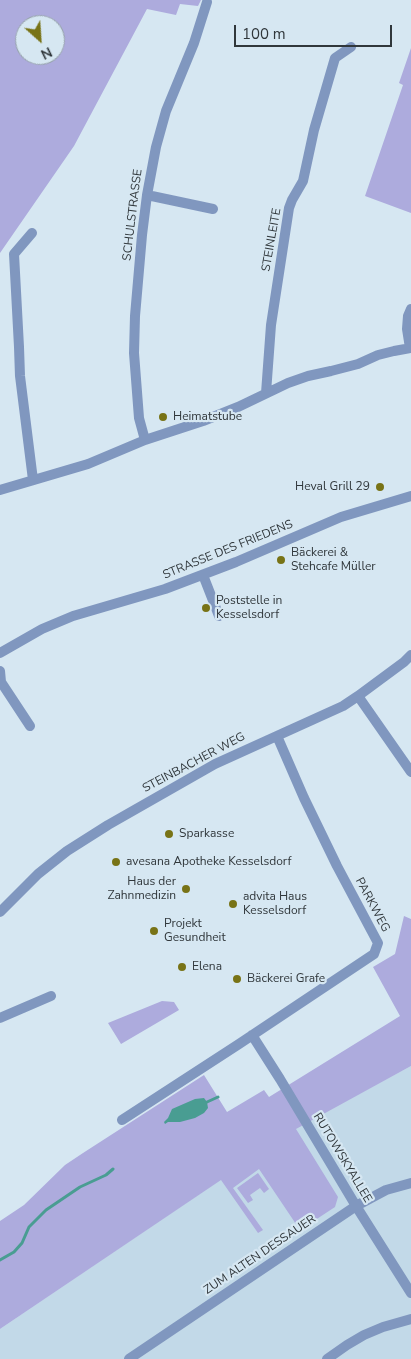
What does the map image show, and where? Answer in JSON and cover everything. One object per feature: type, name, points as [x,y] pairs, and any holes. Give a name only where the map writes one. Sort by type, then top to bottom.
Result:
[{"type":"street","name":"SCHULSTRASSE","points":[[145,440],[139,418],[134,353],[135,316],[147,195],[156,147],[166,111],[194,43],[207,2]]},
{"type":"street","name":"STEINLEITE","points":[[266,393],[271,326],[289,208],[302,180],[335,58],[351,47]]},
{"type":"street","points":[[147,195],[213,209]]},
{"type":"street","points":[[32,233],[14,254],[20,376],[33,480]]},
{"type":"street","points":[[0,490],[88,464],[145,440],[203,421],[308,376],[331,372],[358,364],[378,355],[410,348],[407,329],[408,316],[411,309]]},
{"type":"street","name":"STRASSE DES FRIEDENS","points":[[0,653],[42,629],[73,616],[165,589],[341,517],[411,496]]},
{"type":"street","points":[[203,575],[219,616]]},
{"type":"street","name":"STEINBACHER WEG","points":[[0,912],[38,874],[67,851],[135,809],[215,764],[343,706],[404,662],[411,654]]},
{"type":"street","points":[[0,671],[1,683],[30,726]]},
{"type":"street","points":[[358,696],[411,772]]},
{"type":"street","name":"PARKWEG","points":[[122,1120],[374,954],[378,943],[337,866],[277,736]]},
{"type":"street","points":[[0,1018],[51,996]]},
{"type":"street","name":"RUTOWSKYALLEE","points":[[252,1036],[411,1292]]},
{"type":"street","name":"ZUM ALTEN DESSAUER","points":[[129,1359],[356,1206],[386,1190],[411,1183]]},
{"type":"street","points":[[327,1359],[364,1335],[411,1319]]},
{"type":"shaded area","points":[[0,0],[201,0],[198,6],[180,4],[176,15],[147,9],[74,146],[0,253]]},
{"type":"shaded area","points":[[411,48],[411,213],[365,196],[403,85],[399,83]]},
{"type":"shaded area","points":[[404,916],[411,919],[411,1066],[296,1129],[338,1197],[335,1207],[300,1230],[259,1169],[233,1188],[263,1230],[258,1233],[221,1180],[0,1329],[0,1221],[24,1205],[65,1165],[204,1075],[227,1112],[264,1090],[269,1097],[400,1016],[373,967],[395,954]]},
{"type":"shaded area","points":[[162,1001],[174,1002],[179,1010],[121,1044],[108,1023]]},
{"type":"shaded area","points":[[411,1066],[411,1359],[0,1359],[0,1329],[301,1125]]},
{"type":"shaded area","points":[[204,1098],[208,1108],[204,1113],[195,1118],[165,1124],[164,1122],[172,1109],[195,1099]]},
{"type":"shaded area","points":[[258,1173],[269,1189],[264,1193],[260,1188],[250,1195],[253,1200],[248,1203],[237,1188]]},
{"type":"waterway","points":[[207,1102],[218,1097]]},
{"type":"waterway","points":[[0,1260],[14,1252],[22,1243],[29,1227],[46,1210],[80,1187],[106,1175],[113,1169]]},
{"type":"place","name":"Heimatstube","points":[[163,417]]},
{"type":"place","name":"Heval Grill 29","points":[[380,487]]},
{"type":"place","name":"Bäckerei & Stehcafe Müller","points":[[281,560]]},
{"type":"place","name":"Poststelle in Kesselsdorf","points":[[206,608]]},
{"type":"place","name":"Sparkasse","points":[[169,834]]},
{"type":"place","name":"avesana Apotheke Kesselsdorf","points":[[116,862]]},
{"type":"place","name":"Haus der Zahnmedizin","points":[[186,889]]},
{"type":"place","name":"advita Haus Kesselsdorf","points":[[233,904]]},
{"type":"place","name":"Projekt Gesundheit","points":[[154,931]]},
{"type":"place","name":"Elena","points":[[182,967]]},
{"type":"place","name":"Bäckerei Grafe","points":[[237,979]]}]
